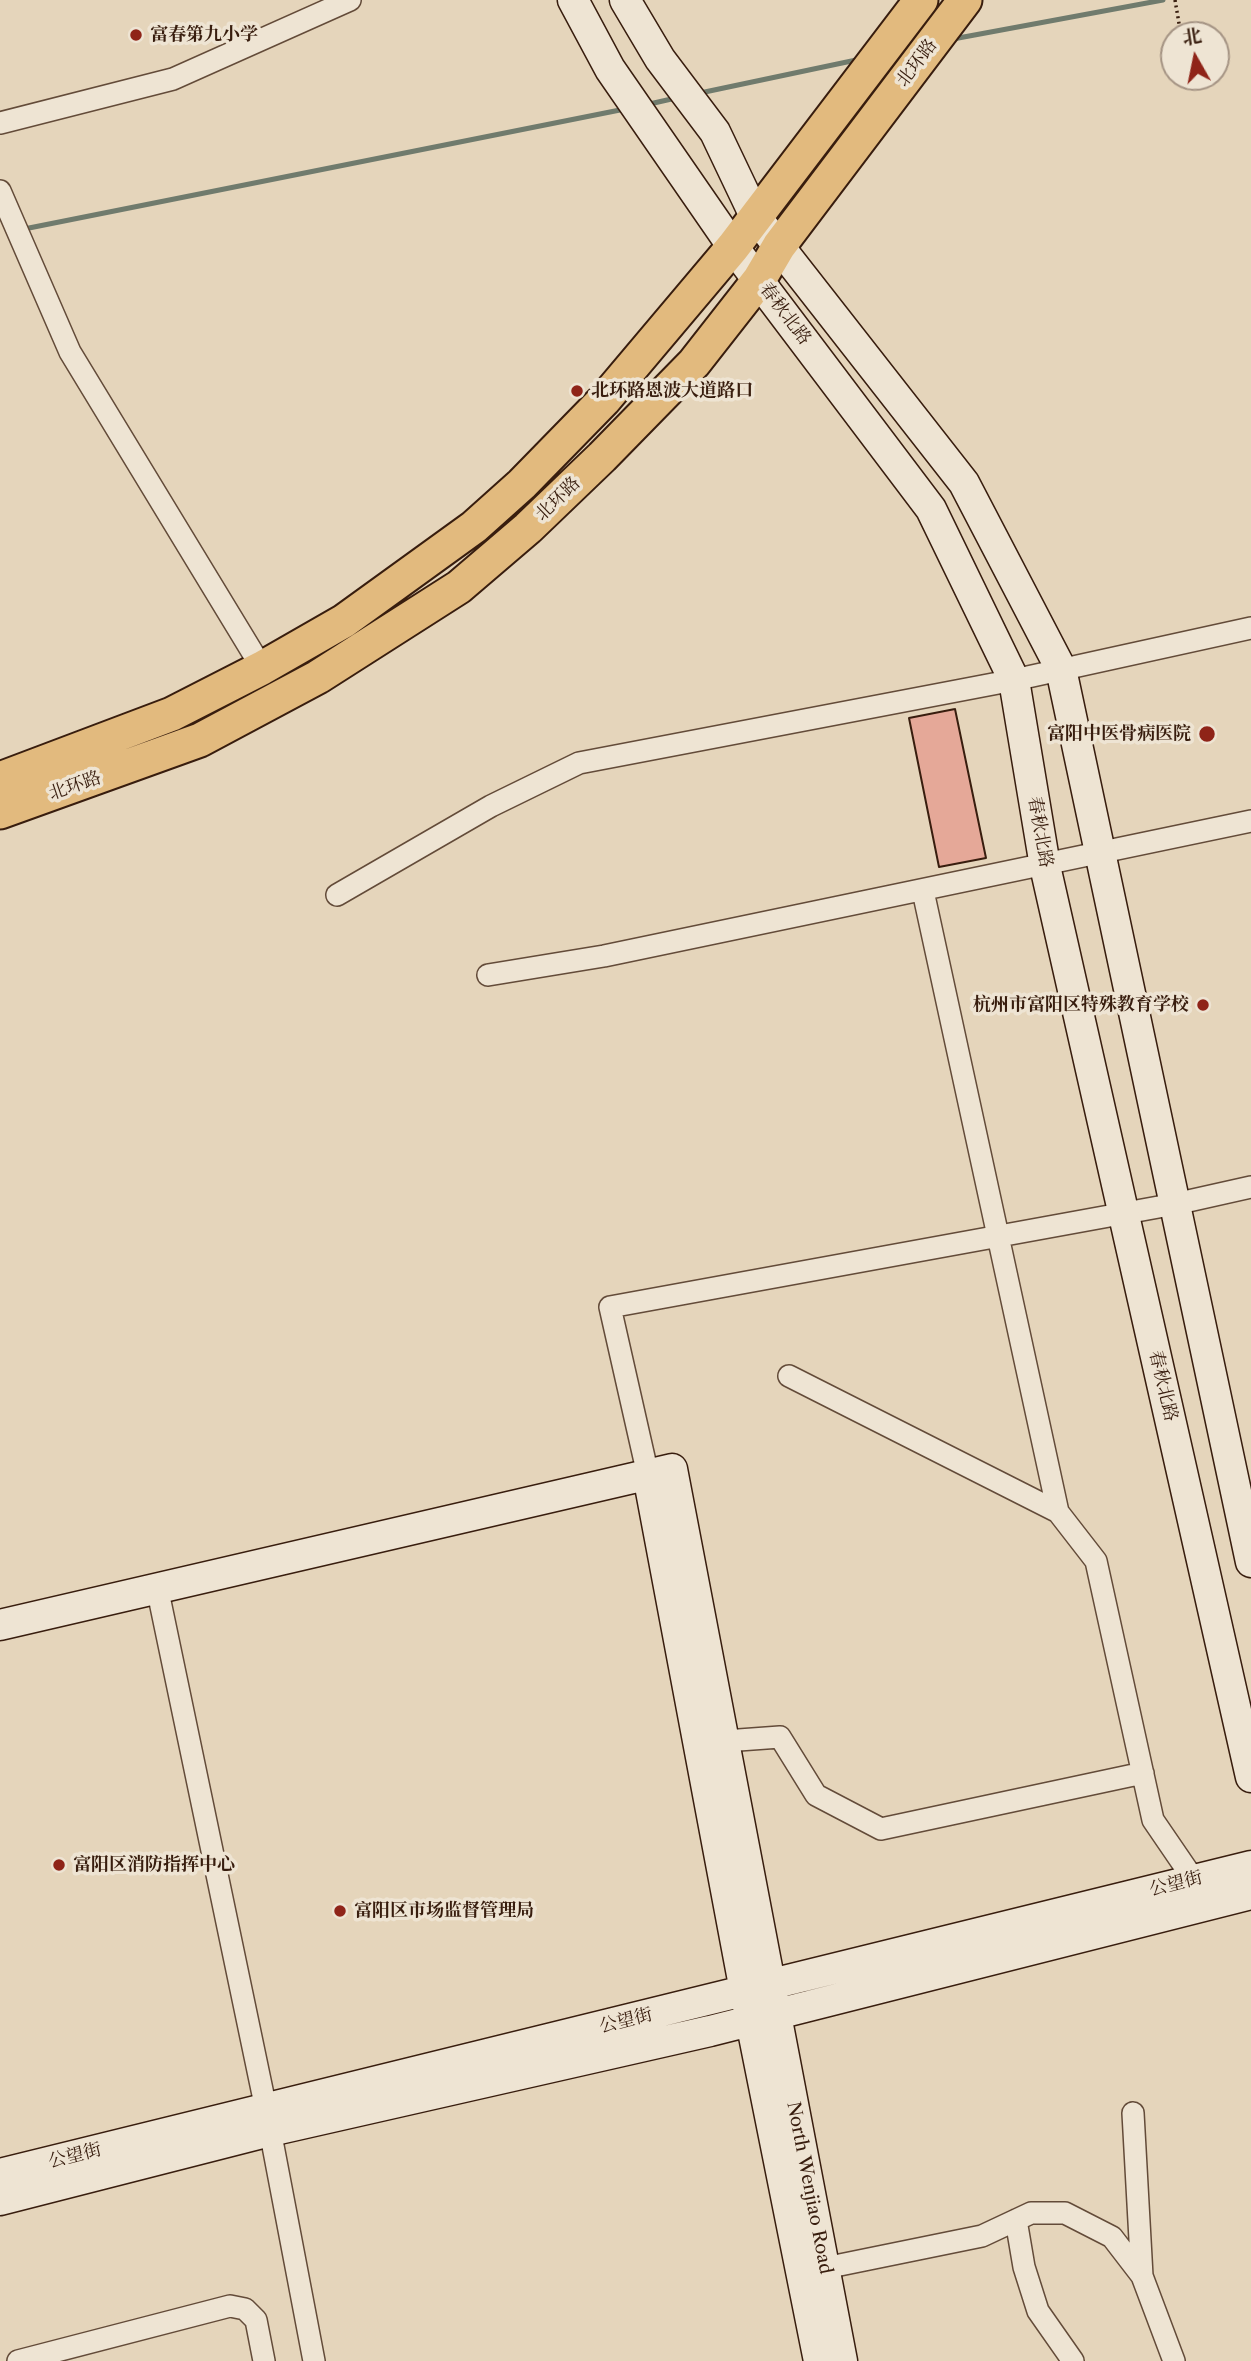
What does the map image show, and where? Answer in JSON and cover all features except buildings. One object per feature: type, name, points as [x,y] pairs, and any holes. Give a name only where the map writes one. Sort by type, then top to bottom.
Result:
[{"type":"main road","name":"北环路","points":[[0,812],[200,740],[318,677],[459,587],[603,457],[694,363],[759,280],[779,246],[958,9]]},
{"type":"main road","name":"北环路","points":[[0,779],[172,714],[262,668],[344,621],[484,519],[604,400],[733,247],[913,11]]},
{"type":"street","points":[[0,123],[173,79],[350,0]]},
{"type":"street","name":"春秋北路","points":[[573,0],[611,69],[733,247],[931,509],[1014,680],[1045,866],[1251,1777]]},
{"type":"street","name":"春秋北路","points":[[625,0],[660,59],[715,132],[755,216],[964,483],[1061,669],[1251,1562]]},
{"type":"street","points":[[0,191],[70,352],[262,668]]},
{"type":"street","points":[[337,895],[491,806],[579,763],[1014,680],[1251,628]]},
{"type":"street","points":[[488,975],[604,956],[1251,821]]},
{"type":"street","points":[[923,891],[1058,1512],[1096,1561],[1153,1820],[1194,1880]]},
{"type":"street","points":[[758,1988],[725,1741],[660,1472],[610,1307],[1123,1211],[1175,1204],[1251,1187]]},
{"type":"street","points":[[789,1376],[1058,1512]]},
{"type":"street","points":[[0,1625],[660,1472]]},
{"type":"street","points":[[660,1472],[764,2018]]},
{"type":"street","points":[[157,1587],[268,2120],[314,2361]]},
{"type":"street","points":[[725,1741],[780,1737],[816,1795],[881,1829],[1143,1773]]},
{"type":"street","name":"公望街","points":[[0,2200],[268,2120],[758,1988],[1251,1866]]},
{"type":"street","name":"公望街","points":[[0,2174],[764,2018],[1251,1894]]},
{"type":"street","name":"North Wenjiao Road","points":[[764,2018],[825,2268],[842,2361]]},
{"type":"street","name":"North Wenjiao Road","points":[[764,2018],[819,2361]]},
{"type":"street","points":[[1133,2113],[1142,2276]]},
{"type":"street","points":[[825,2268],[982,2236],[1031,2213],[1065,2213],[1112,2237],[1142,2276],[1174,2361]]},
{"type":"street","points":[[1016,2220],[1024,2267],[1038,2311],[1073,2361]]},
{"type":"street","points":[[19,2361],[238,2306],[256,2320],[264,2361]]},
{"type":"path","points":[[1175,0],[1178,21]]},
{"type":"waterway","points":[[953,39],[1163,0]]},
{"type":"waterway","points":[[700,93],[861,59]]},
{"type":"waterway","points":[[645,105],[676,98]]},
{"type":"waterway","points":[[24,229],[625,109]]},
{"type":"place","name":"富春第九小学","points":[[136,35]]},
{"type":"place","name":"北环路恩波大道路口","points":[[577,391]]},
{"type":"place","name":"富阳中医骨病医院","points":[[1207,734]]},
{"type":"place","name":"杭州市富阳区特殊教育学校","points":[[1203,1005]]},
{"type":"place","name":"富阳区消防指挥中心","points":[[59,1865]]},
{"type":"place","name":"富阳区市场监督管理局","points":[[340,1911]]}]
